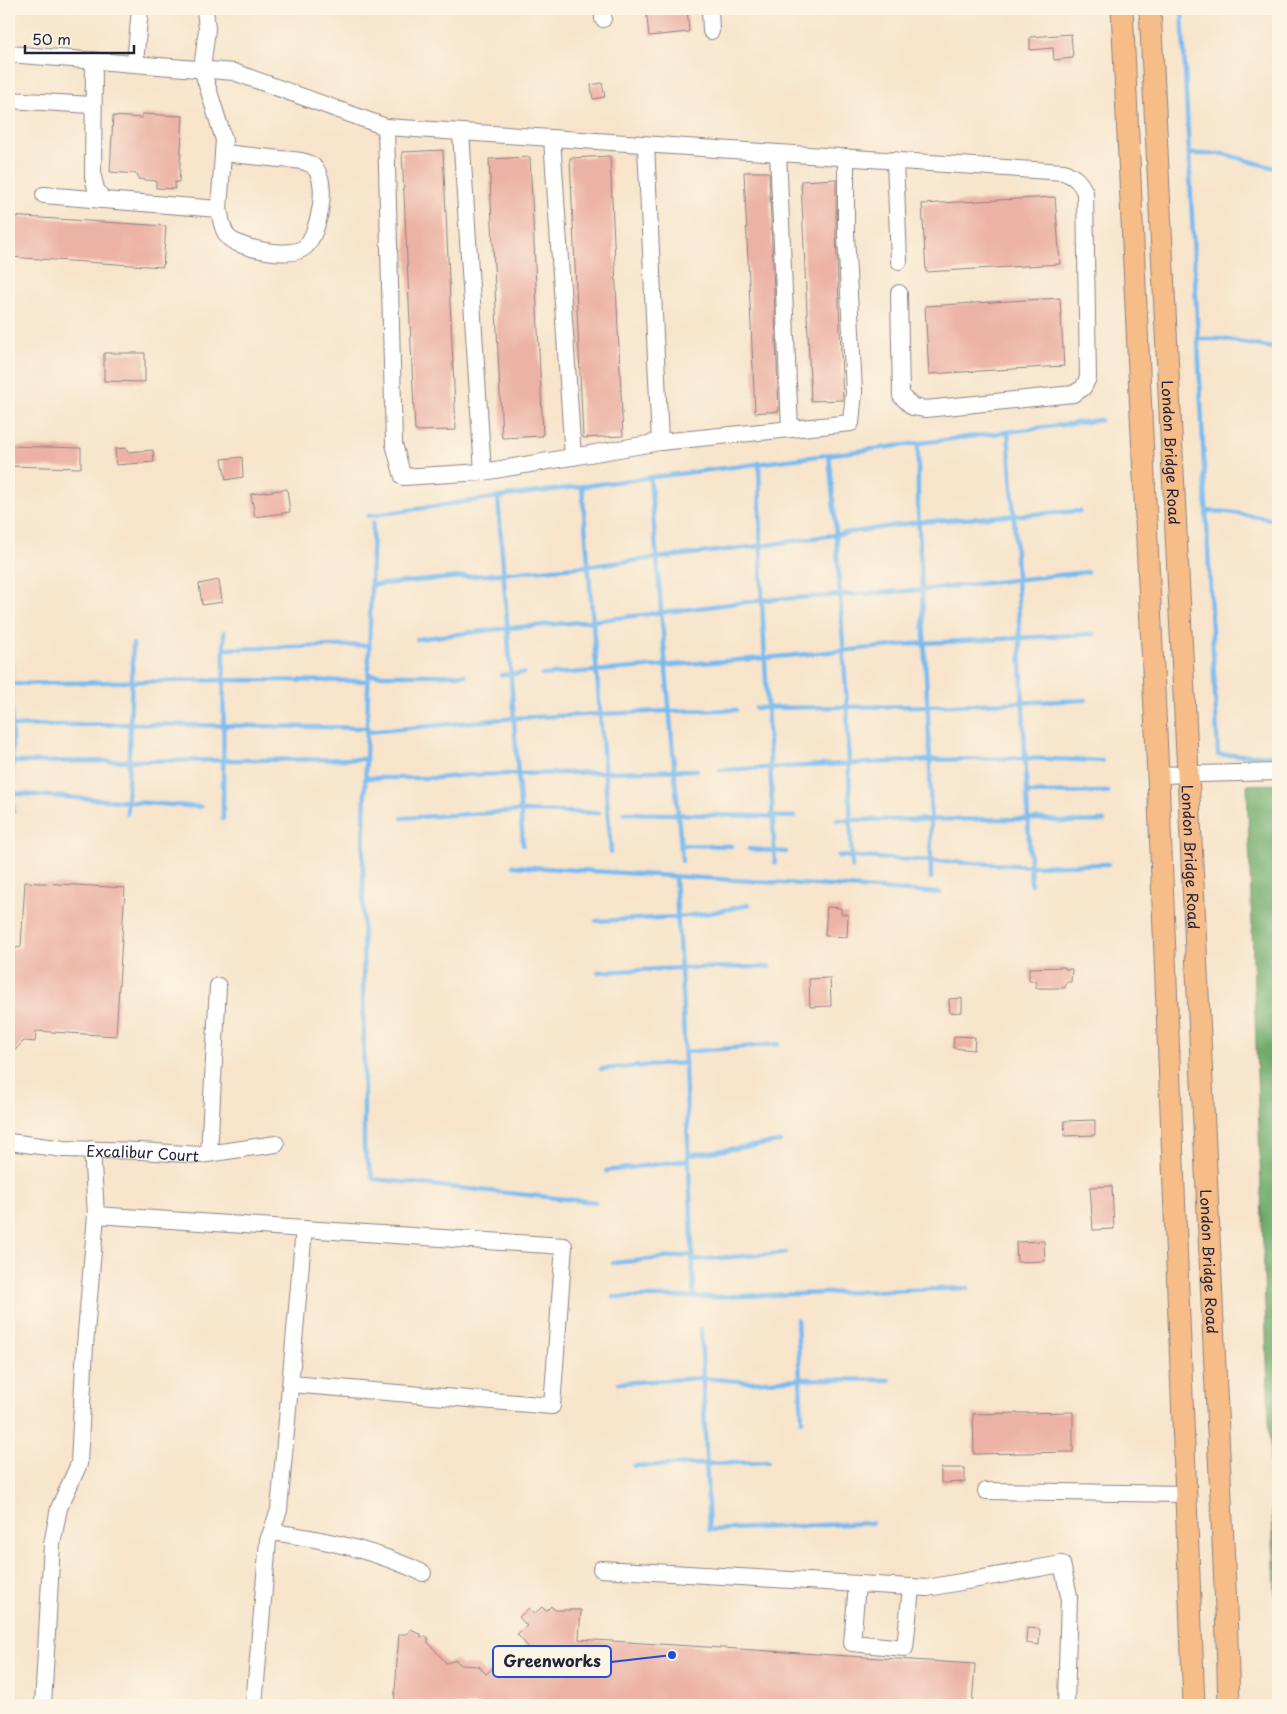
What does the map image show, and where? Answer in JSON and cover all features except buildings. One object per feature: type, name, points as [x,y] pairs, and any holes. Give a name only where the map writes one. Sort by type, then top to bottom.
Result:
[{"type":"main road","name":"London Bridge Road","points":[[1122,9],[1158,774],[1194,1705]]},
{"type":"main road","name":"London Bridge Road","points":[[1150,9],[1188,774],[1229,1705]]},
{"type":"main road","points":[[1178,1295],[1211,1293]]},
{"type":"street","points":[[135,64],[140,9]]},
{"type":"street","points":[[205,9],[207,29],[202,69],[223,132],[219,209],[225,232],[237,244],[250,248],[293,253],[305,247],[311,239],[321,204],[320,177],[316,167],[297,160],[223,153]]},
{"type":"street","points":[[710,9],[711,30]]},
{"type":"street","points":[[9,54],[234,72],[386,127],[1064,172],[1074,176],[1080,183],[1084,192],[1088,378],[1083,388],[1073,394],[926,409],[913,407],[901,396],[899,293]]},
{"type":"street","points":[[94,60],[92,177],[96,189],[103,200]]},
{"type":"street","points":[[9,100],[92,105]]},
{"type":"street","points":[[386,127],[394,444],[403,478],[483,472],[660,442],[851,424],[854,392],[846,234],[846,157]]},
{"type":"street","points":[[461,132],[483,472]]},
{"type":"street","points":[[552,138],[573,457]]},
{"type":"street","points":[[646,144],[660,442]]},
{"type":"street","points":[[778,153],[790,429]]},
{"type":"street","points":[[895,160],[899,261]]},
{"type":"street","points":[[44,195],[219,209]]},
{"type":"street","points":[[1158,774],[1278,772]]},
{"type":"street","points":[[209,1153],[218,986]]},
{"type":"street","name":"Excalibur Court","points":[[9,1142],[38,1147],[200,1155],[276,1144]]},
{"type":"street","points":[[43,1705],[52,1544],[58,1508],[79,1464],[85,1345],[96,1215],[92,1149]]},
{"type":"street","points":[[96,1215],[564,1246],[552,1406],[291,1384]]},
{"type":"street","points":[[254,1705],[268,1541],[279,1510],[304,1230]]},
{"type":"street","points":[[986,1490],[1186,1494]]},
{"type":"street","points":[[272,1532],[313,1538],[366,1551],[399,1562],[423,1573]]},
{"type":"street","points":[[601,1569],[927,1588],[1062,1564],[1069,1596],[1066,1705]]},
{"type":"street","points":[[857,1584],[852,1643],[905,1648],[910,1587]]},
{"type":"green space","points":[[1278,784],[1278,1594],[1275,1594],[1247,785]]},
{"type":"waterway","points":[[1182,9],[1218,755],[1278,755]]},
{"type":"waterway","points":[[1189,154],[1224,154],[1278,169]]},
{"type":"waterway","points":[[1198,339],[1222,339],[1278,349]]},
{"type":"waterway","points":[[498,497],[1100,420]]},
{"type":"waterway","points":[[1008,432],[1015,532],[1031,884]]},
{"type":"waterway","points":[[918,443],[918,510],[930,760],[931,878]]},
{"type":"waterway","points":[[829,454],[847,706],[852,868]]},
{"type":"waterway","points":[[759,463],[762,600],[775,863]]},
{"type":"waterway","points":[[650,477],[682,861]]},
{"type":"waterway","points":[[582,486],[611,852]]},
{"type":"waterway","points":[[368,516],[498,497],[523,845]]},
{"type":"waterway","points":[[371,585],[588,566],[761,546],[919,522],[1080,511]]},
{"type":"waterway","points":[[1206,511],[1228,512],[1278,520]]},
{"type":"waterway","points":[[373,522],[363,859],[364,1149],[373,1179],[595,1202]]},
{"type":"waterway","points":[[417,639],[508,628],[593,621],[762,600],[922,590],[1087,572]]},
{"type":"waterway","points":[[223,819],[224,632]]},
{"type":"waterway","points":[[542,675],[765,658],[925,643],[1093,634]]},
{"type":"waterway","points":[[127,814],[133,644]]},
{"type":"waterway","points":[[224,649],[369,645]]},
{"type":"waterway","points":[[11,662],[13,812]]},
{"type":"waterway","points":[[501,675],[523,673]]},
{"type":"waterway","points":[[369,675],[465,675]]},
{"type":"waterway","points":[[9,684],[224,680],[368,681]]},
{"type":"waterway","points":[[756,708],[928,706],[1086,700]]},
{"type":"waterway","points":[[367,732],[514,718],[736,710]]},
{"type":"waterway","points":[[9,726],[130,724],[367,728]]},
{"type":"waterway","points":[[720,770],[930,760],[1025,758],[1102,761]]},
{"type":"waterway","points":[[9,762],[366,759]]},
{"type":"waterway","points":[[365,778],[439,778],[467,775],[697,770]]},
{"type":"waterway","points":[[1027,793],[1108,792]]},
{"type":"waterway","points":[[9,793],[201,807]]},
{"type":"waterway","points":[[402,818],[521,811],[599,813]]},
{"type":"waterway","points":[[623,813],[795,817]]},
{"type":"waterway","points":[[837,820],[1042,819],[1066,822],[1104,821]]},
{"type":"waterway","points":[[680,845],[731,846]]},
{"type":"waterway","points":[[749,849],[786,852]]},
{"type":"waterway","points":[[838,856],[1030,866],[1108,864]]},
{"type":"waterway","points":[[513,866],[940,893]]},
{"type":"waterway","points":[[675,876],[682,987],[694,1297]]},
{"type":"waterway","points":[[596,921],[678,917],[749,905]]},
{"type":"waterway","points":[[598,972],[681,968],[770,967]]},
{"type":"waterway","points":[[685,1052],[778,1044]]},
{"type":"waterway","points":[[601,1069],[685,1063]]},
{"type":"waterway","points":[[689,1155],[780,1142]]},
{"type":"waterway","points":[[606,1171],[689,1160]]},
{"type":"waterway","points":[[693,1260],[786,1253]]},
{"type":"waterway","points":[[613,1263],[693,1255]]},
{"type":"waterway","points":[[613,1297],[713,1297],[968,1288]]},
{"type":"waterway","points":[[797,1319],[802,1421]]},
{"type":"waterway","points":[[701,1329],[709,1530],[872,1523]]},
{"type":"waterway","points":[[619,1383],[703,1378],[750,1382],[800,1379],[889,1380]]},
{"type":"waterway","points":[[634,1466],[768,1462]]},
{"type":"place","name":"Greenworks","points":[[672,1655]]}]
